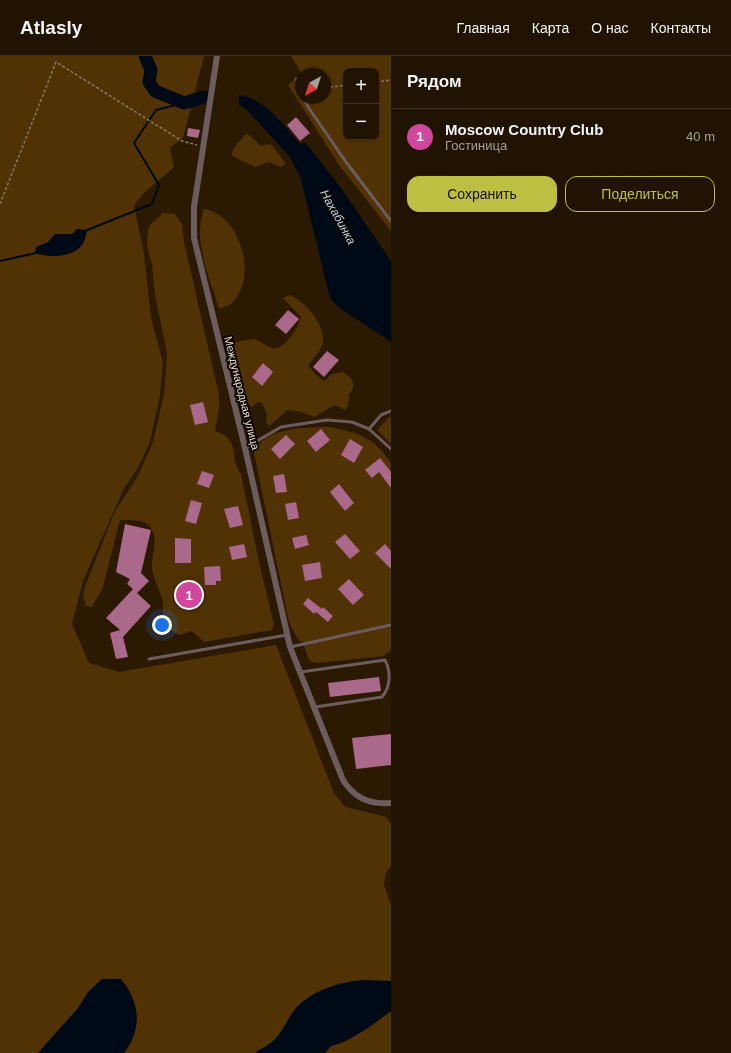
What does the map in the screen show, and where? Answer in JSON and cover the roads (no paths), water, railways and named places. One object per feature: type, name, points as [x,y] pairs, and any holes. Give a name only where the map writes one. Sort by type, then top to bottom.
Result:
[{"type":"street","name":"Международная улица","points":[[217,56],[202,144],[194,207],[194,238],[245,448],[290,647],[343,780],[348,789],[360,799],[381,804],[391,803]]},
{"type":"lane","points":[[306,104],[346,162],[391,221]]},
{"type":"lane","points":[[369,429],[381,415],[391,411]]},
{"type":"lane","points":[[245,448],[281,427],[327,420],[352,422],[369,429],[391,449]]},
{"type":"lane","points":[[290,647],[391,625]]},
{"type":"lane","points":[[149,659],[288,635]]},
{"type":"lane","points":[[301,672],[385,660],[390,669],[388,689],[382,697],[315,707]]},
{"type":"water","points":[[239,95],[249,97],[266,107],[300,144],[306,143],[341,188],[391,261],[391,342],[338,307],[330,298],[301,179],[290,157],[246,109],[239,105]]},
{"type":"water","points":[[77,229],[87,230],[85,240],[78,249],[66,255],[60,256],[47,256],[35,253],[36,247],[48,242],[55,234],[72,234]]},
{"type":"water","points":[[102,979],[121,979],[132,997],[135,1006],[137,1016],[134,1035],[124,1053],[38,1053],[78,1008],[88,992]]},
{"type":"water","points":[[364,980],[391,981],[391,1011],[362,1032],[339,1044],[331,1046],[325,1053],[255,1053],[273,1041],[281,1032],[296,1008],[310,996],[336,985]]},
{"type":"waterway","name":"Нахабинка","points":[[145,56],[151,70],[149,82],[155,91],[184,103],[204,97]]},
{"type":"waterway","points":[[85,231],[152,204],[159,185],[134,143],[156,110],[184,103]]},
{"type":"waterway","points":[[0,261],[36,253]]},
{"type":"place","name":"Moscow Country Club","points":[[189,595]]}]
